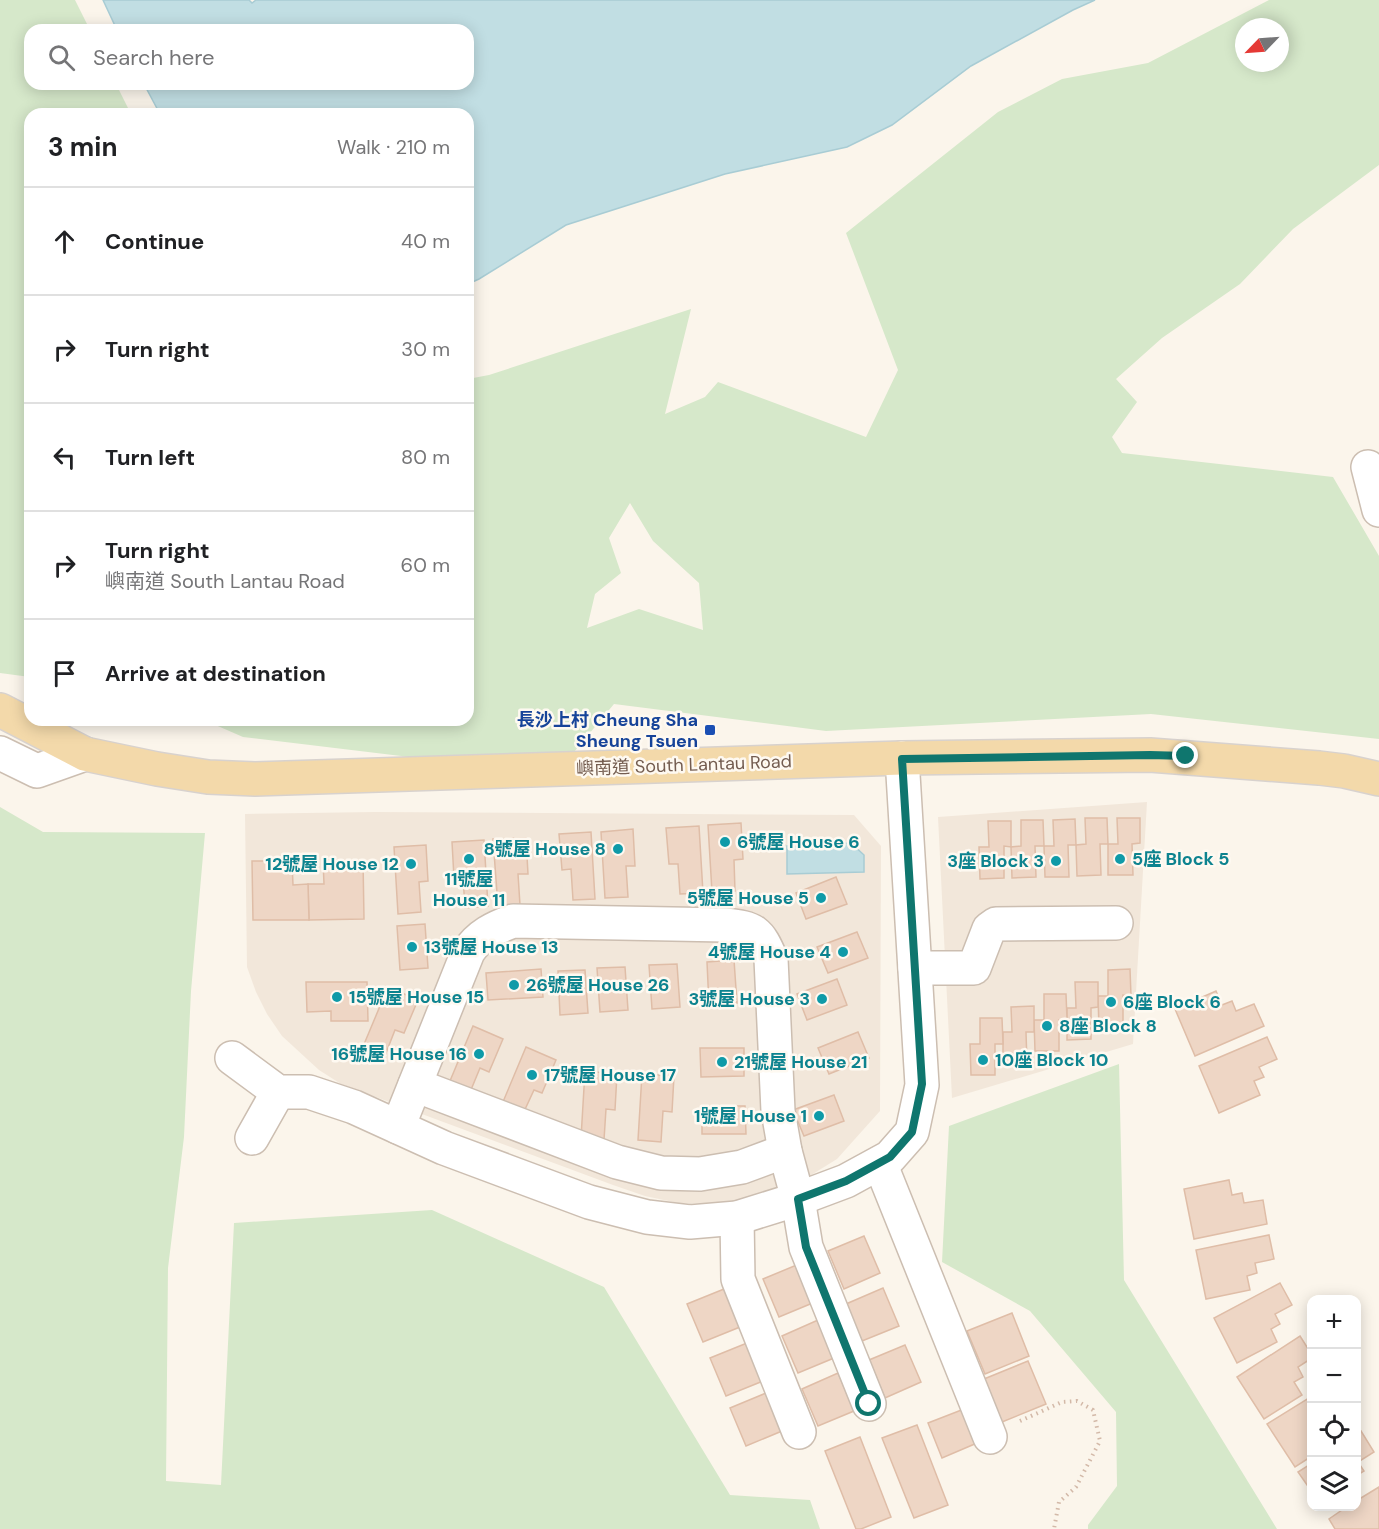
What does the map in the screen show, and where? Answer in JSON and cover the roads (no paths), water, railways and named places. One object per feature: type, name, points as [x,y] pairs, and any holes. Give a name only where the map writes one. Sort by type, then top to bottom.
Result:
[{"type":"main road","name":"嶼南道 South Lantau Road","points":[[0,710],[24,722]]},
{"type":"main road","name":"嶼南道 South Lantau Road","points":[[31,726],[85,754],[208,777],[255,779],[902,759],[1162,755],[1319,768],[1379,779]]},
{"type":"street","points":[[1368,468],[1379,510]]},
{"type":"street","points":[[0,753],[37,771],[85,754]]},
{"type":"street","points":[[232,1058],[278,1092],[309,1092],[354,1107],[444,1149],[589,1202],[647,1217],[690,1222],[737,1218],[846,1181],[890,1157],[912,1132],[922,1084],[902,759]]},
{"type":"street","points":[[398,1126],[468,952],[475,940],[496,927],[513,921],[725,925],[748,928],[762,939],[771,959],[778,1111],[785,1151],[798,1199],[806,1247],[869,1404]]},
{"type":"street","points":[[915,968],[974,968],[989,929],[996,924],[1116,923]]},
{"type":"street","points":[[415,1085],[617,1162],[661,1173],[700,1174],[742,1167],[785,1151]]},
{"type":"street","points":[[252,1138],[278,1092]]},
{"type":"street","points":[[880,1163],[990,1437]]},
{"type":"street","points":[[737,1218],[738,1279],[799,1432]]},
{"type":"water","points":[[103,0],[249,0],[252,3],[256,0],[1095,0],[971,66],[892,125],[847,147],[725,174],[566,225],[474,281],[474,108],[157,108],[147,90],[474,90],[474,24],[114,24]]},
{"type":"water","points":[[851,843],[864,855],[864,872],[787,874],[787,846]]},
{"type":"place","name":"長沙上村 Cheung Sha Sheung Tsuen","points":[[710,730]]},
{"type":"place","name":"6號屋 House 6","points":[[725,842]]},
{"type":"place","name":"8號屋 House 8","points":[[618,849]]},
{"type":"place","name":"11號屋 House 11","points":[[469,859]]},
{"type":"place","name":"5座 Block 5","points":[[1120,859]]},
{"type":"place","name":"3座 Block 3","points":[[1056,861]]},
{"type":"place","name":"12號屋 House 12","points":[[411,864]]},
{"type":"place","name":"5號屋 House 5","points":[[821,898]]},
{"type":"place","name":"13號屋 House 13","points":[[412,947]]},
{"type":"place","name":"4號屋 House 4","points":[[843,952]]},
{"type":"place","name":"26號屋 House 26","points":[[514,985]]},
{"type":"place","name":"15號屋 House 15","points":[[337,997]]},
{"type":"place","name":"3號屋 House 3","points":[[822,999]]},
{"type":"place","name":"6座 Block 6","points":[[1111,1002]]},
{"type":"place","name":"8座 Block 8","points":[[1047,1026]]},
{"type":"place","name":"16號屋 House 16","points":[[479,1054]]},
{"type":"place","name":"10座 Block 10","points":[[983,1060]]},
{"type":"place","name":"21號屋 House 21","points":[[722,1062]]},
{"type":"place","name":"17號屋 House 17","points":[[532,1075]]},
{"type":"place","name":"1號屋 House 1","points":[[819,1116]]}]
